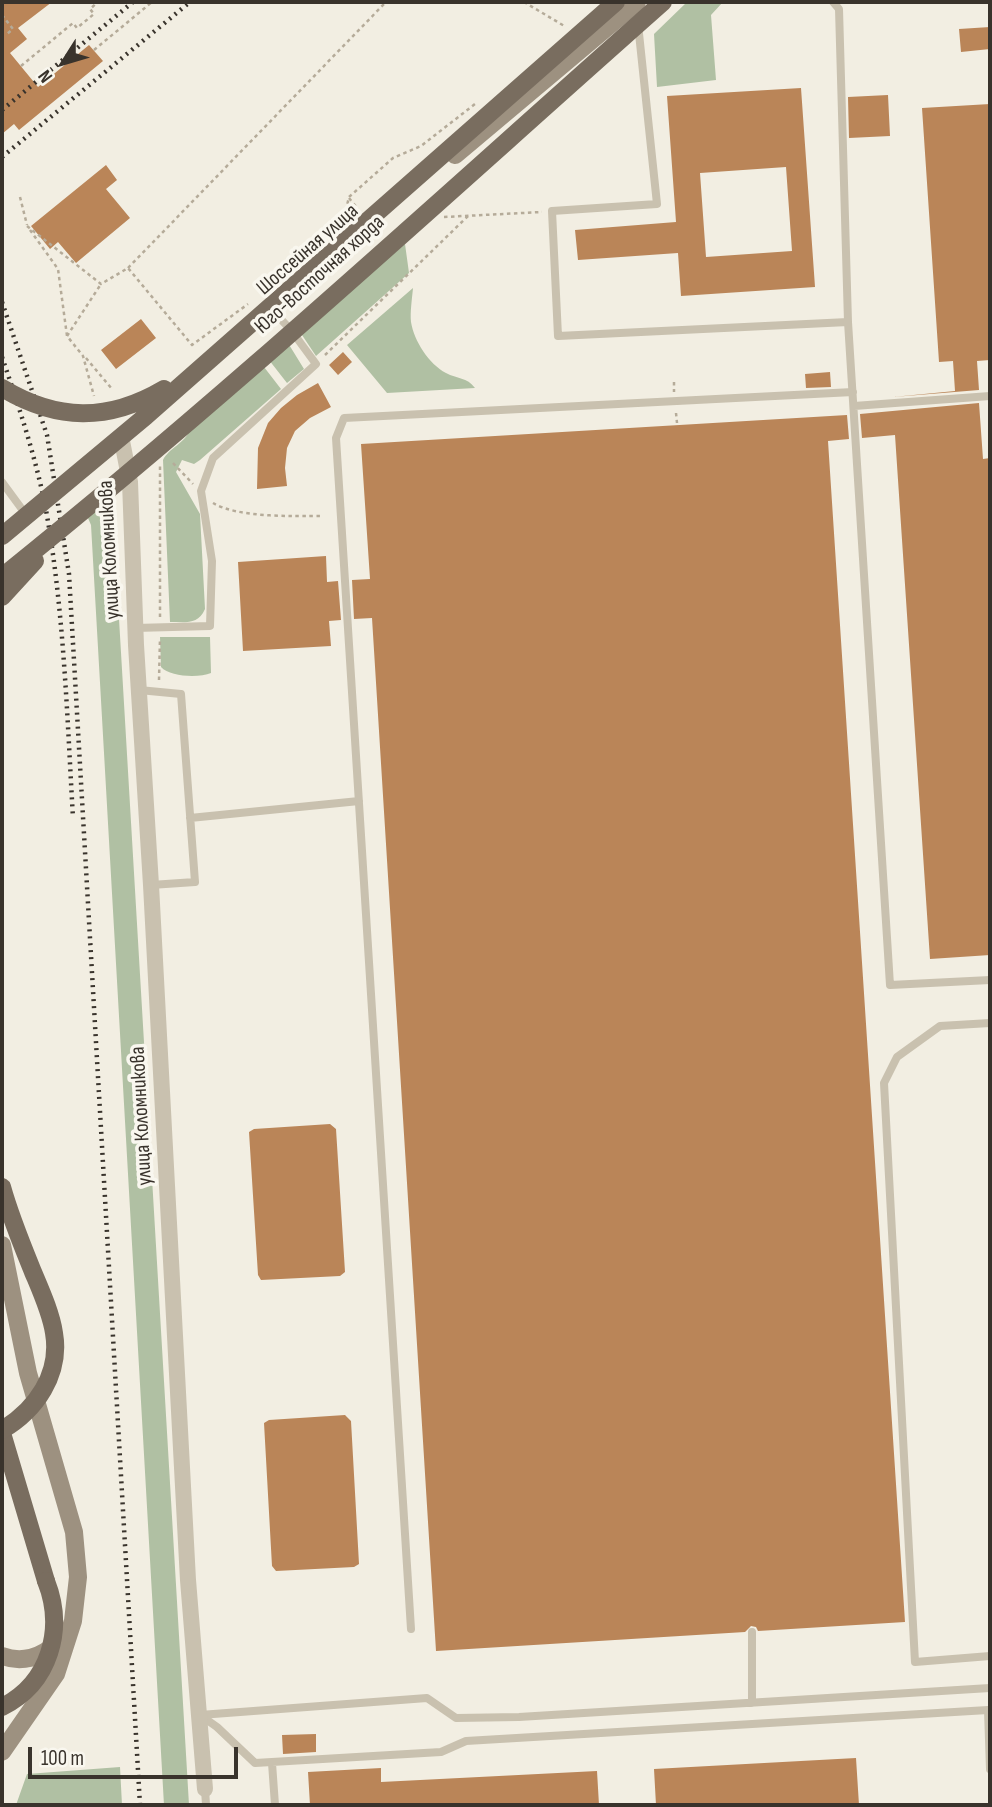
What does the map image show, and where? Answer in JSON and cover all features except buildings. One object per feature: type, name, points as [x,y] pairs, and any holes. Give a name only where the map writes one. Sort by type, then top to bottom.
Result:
[{"type":"main road","name":"Юго-Восточная хорда","points":[[2,538],[200,368],[616,2]]},
{"type":"main road","name":"Шоссейная улица","points":[[75,480],[636,2]]},
{"type":"main road","name":"Юго-Восточная хорда","points":[[2,577],[278,344],[663,2]]},
{"type":"main road","points":[[2,388],[21,400],[47,408],[74,414],[97,414],[144,401],[200,368]]},
{"type":"main road","points":[[2,538],[33,515]]},
{"type":"main road","points":[[2,597],[75,518]]},
{"type":"main road","points":[[2,1187],[42,1293],[54,1332],[55,1347],[52,1369],[44,1390],[25,1414],[2,1432],[51,1593],[55,1619],[48,1657],[35,1680],[27,1690],[2,1707]]},
{"type":"main road","points":[[2,1245],[28,1373],[74,1532],[78,1577],[74,1621],[55,1674],[2,1752]]},
{"type":"main road","points":[[2,1656],[25,1659],[39,1656],[54,1646],[74,1621]]},
{"type":"street","name":"улица Коломникова","points":[[122,441],[130,482],[135,628],[188,1580],[206,1797]]},
{"type":"lane","points":[[636,2],[657,204],[552,211],[558,336],[848,322]]},
{"type":"lane","points":[[833,2],[839,9],[848,322],[890,985],[990,980]]},
{"type":"lane","points":[[135,628],[210,626],[212,561],[201,491],[213,458],[316,365],[291,330],[273,311]]},
{"type":"lane","points":[[411,1629],[336,438],[344,418],[853,392]]},
{"type":"lane","points":[[854,406],[990,396]]},
{"type":"lane","points":[[2,483],[33,515]]},
{"type":"lane","points":[[139,690],[180,694],[195,882],[151,885]]},
{"type":"lane","points":[[190,818],[359,801]]},
{"type":"lane","points":[[990,1023],[940,1026],[897,1056],[884,1083],[915,1662],[990,1656]]},
{"type":"lane","points":[[752,1632],[752,1703]]},
{"type":"lane","points":[[200,1715],[427,1698],[456,1718],[519,1717],[990,1688]]},
{"type":"lane","points":[[200,1715],[256,1763],[272,1763],[442,1752],[466,1741],[988,1710],[990,1769]]},
{"type":"lane","points":[[272,1763],[275,1805]]},
{"type":"path","points":[[21,66],[73,23],[78,28],[94,14],[90,9],[98,2]]},
{"type":"path","points":[[94,50],[152,2]]},
{"type":"path","points":[[67,335],[101,284],[128,268],[386,2]]},
{"type":"path","points":[[524,2],[567,29],[576,22]]},
{"type":"path","points":[[2,15],[13,29],[7,34]]},
{"type":"path","points":[[334,228],[344,218],[349,197],[393,158],[421,146],[482,98]]},
{"type":"path","points":[[20,197],[27,226],[58,269],[67,335],[112,390]]},
{"type":"path","points":[[316,365],[468,216]]},
{"type":"path","points":[[27,226],[101,284]]},
{"type":"path","points":[[128,268],[191,345],[251,301]]},
{"type":"path","points":[[83,356],[93,396]]},
{"type":"path","points":[[159,692],[160,460]]},
{"type":"path","points":[[173,463],[215,505],[229,510],[279,516],[323,516]]},
{"type":"green space","points":[[687,2],[723,2],[711,15],[716,80],[657,87],[654,34]]},
{"type":"green space","points":[[405,244],[409,273],[316,356],[300,332]]},
{"type":"green space","points":[[413,288],[411,322],[423,351],[440,369],[465,380],[475,388],[387,393],[347,345]]},
{"type":"green space","points":[[288,343],[304,369],[287,383],[269,360]]},
{"type":"green space","points":[[264,367],[281,389],[200,460],[194,464],[182,460],[176,472],[200,514],[205,609],[195,620],[170,622],[163,460],[190,430]]},
{"type":"green space","points":[[110,496],[189,1805],[164,1805],[91,525],[85,511]]},
{"type":"green space","points":[[160,637],[210,637],[211,673],[185,676],[165,670],[161,667]]},
{"type":"green space","points":[[120,1767],[122,1805],[16,1805],[27,1774]]},
{"type":"railway","points":[[2,110],[133,2]]},
{"type":"railway","points":[[2,157],[190,2]]},
{"type":"railway","points":[[2,302],[47,435],[69,574],[140,1805]]},
{"type":"railway","points":[[2,357],[37,471],[52,548],[64,663],[73,818]]}]
